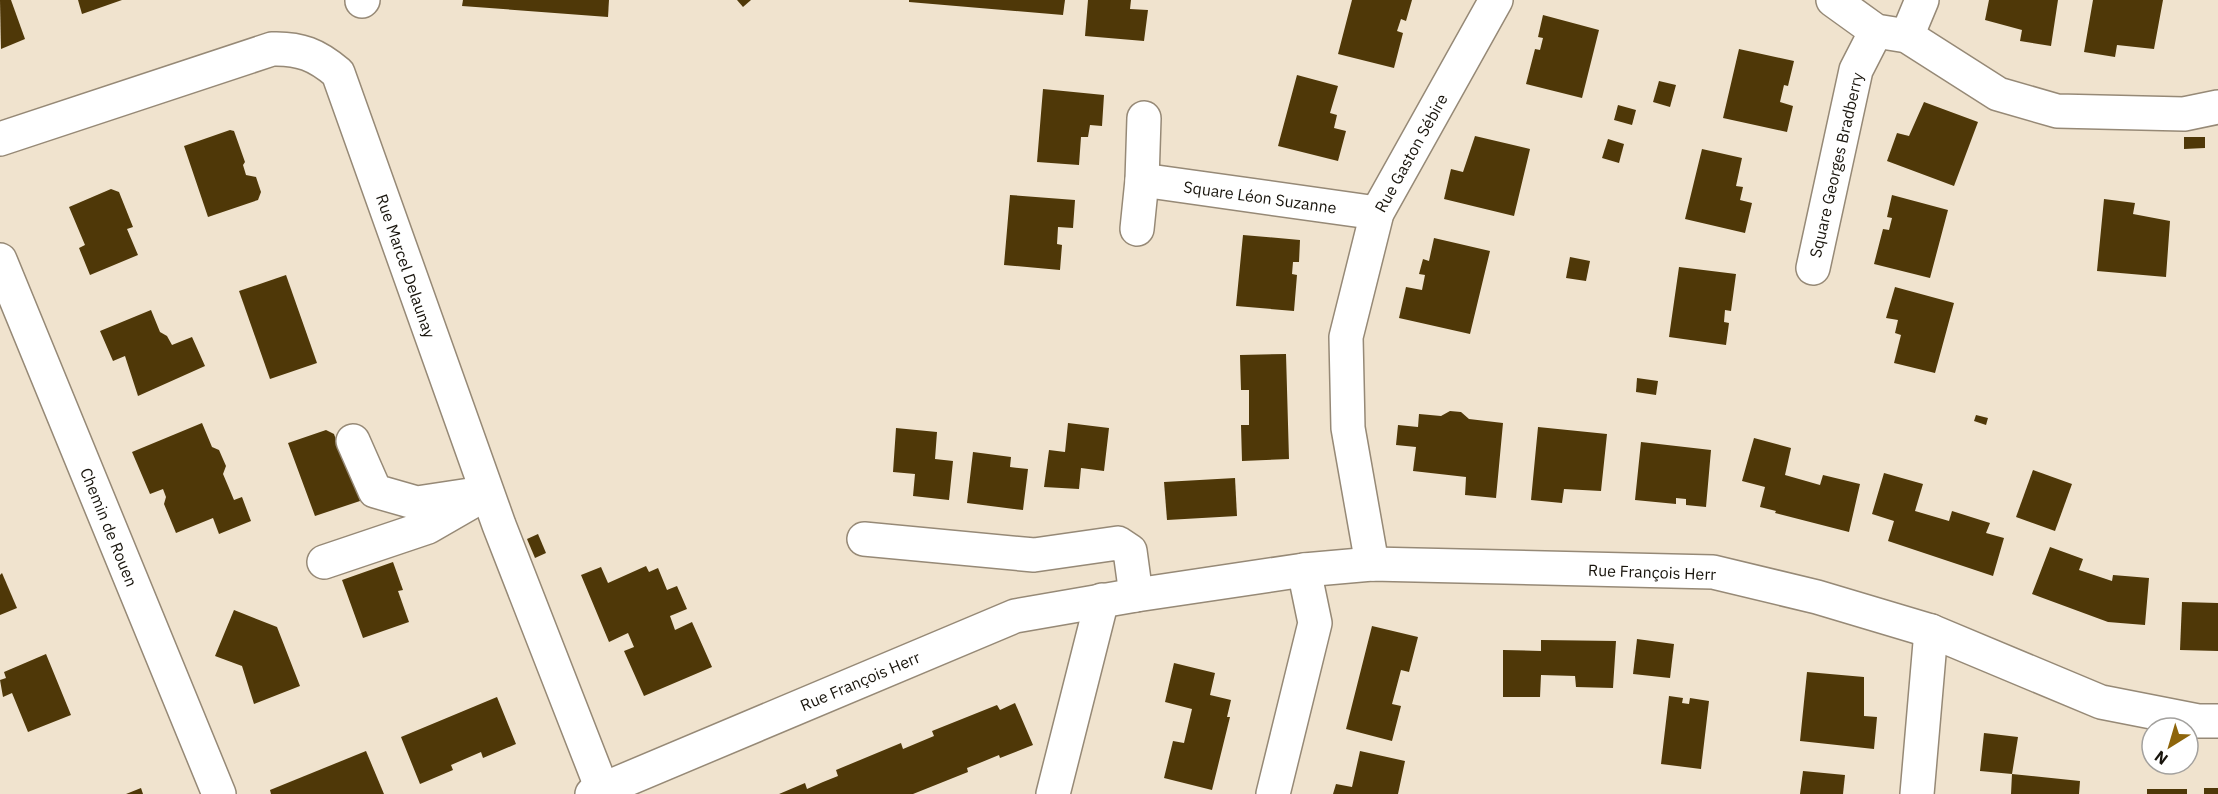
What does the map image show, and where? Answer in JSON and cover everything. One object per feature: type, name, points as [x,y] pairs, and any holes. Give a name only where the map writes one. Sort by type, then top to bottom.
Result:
[{"type":"street","name":"Rue Gaston Sébire","points":[[1372,564],[1348,428],[1346,337],[1377,213],[1496,0]]},
{"type":"street","points":[[1833,0],[1998,94],[2057,111],[2184,114],[2218,106]]},
{"type":"street","name":"Square Georges Bradberry","points":[[1813,268],[1856,70],[1922,0]]},
{"type":"street","name":"Rue Marcel Delaunay","points":[[0,139],[272,49],[293,48],[319,57],[338,73],[487,493],[600,792]]},
{"type":"street","points":[[1137,229],[1142,180],[1144,118]]},
{"type":"street","name":"Square Léon Suzanne","points":[[1142,180],[1377,213]]},
{"type":"street","name":"Chemin de Rouen","points":[[0,260],[219,794]]},
{"type":"street","points":[[353,441],[375,491],[417,503],[487,493]]},
{"type":"street","points":[[324,562],[428,527],[487,493]]},
{"type":"street","points":[[864,539],[1034,555],[1118,543],[1130,551],[1136,595]]},
{"type":"street","name":"Rue François Herr","points":[[600,792],[1015,616],[1102,600],[1304,570],[1372,564],[1713,572],[1817,597],[1931,632],[2101,702],[2198,721],[2218,721]]},
{"type":"street","points":[[1273,794],[1315,623],[1304,570]]},
{"type":"street","points":[[1053,794],[1102,600]]},
{"type":"street","points":[[1917,794],[1931,632]]},
{"type":"building","points":[[0,0],[11,0],[25,39],[1,49]]},
{"type":"building","points":[[78,0],[122,0],[82,14]]},
{"type":"building","points":[[463,0],[609,0],[608,17],[462,6]]},
{"type":"building","points":[[737,0],[751,0],[743,7]]},
{"type":"building","points":[[909,0],[1065,0],[1063,15],[909,2]]},
{"type":"building","points":[[1088,0],[1131,0],[1130,9],[1148,10],[1144,41],[1085,36]]},
{"type":"building","points":[[1352,0],[1412,0],[1406,21],[1401,19],[1397,31],[1403,33],[1394,68],[1338,54]]},
{"type":"building","points":[[1989,0],[2058,0],[2051,46],[2020,41],[2022,30],[1985,20]]},
{"type":"building","points":[[2093,0],[2163,0],[2154,49],[2117,45],[2115,57],[2084,52]]},
{"type":"building","points":[[1543,15],[1599,30],[1582,98],[1526,84],[1535,49],[1540,50],[1543,38],[1538,37]]},
{"type":"building","points":[[1739,49],[1794,61],[1788,86],[1784,85],[1780,102],[1793,106],[1787,132],[1723,118]]},
{"type":"building","points":[[1297,75],[1338,86],[1330,113],[1337,115],[1334,128],[1346,131],[1338,161],[1278,146]]},
{"type":"building","points":[[1659,81],[1676,85],[1670,107],[1653,102]]},
{"type":"building","points":[[1043,89],[1104,95],[1102,126],[1090,125],[1088,137],[1081,137],[1079,165],[1037,162]]},
{"type":"building","points":[[1924,102],[1978,122],[1954,186],[1887,161],[1897,133],[1909,136]]},
{"type":"building","points":[[1618,105],[1636,110],[1632,125],[1614,120]]},
{"type":"building","points":[[230,130],[234,131],[245,162],[243,165],[246,175],[256,177],[261,192],[258,200],[208,217],[184,146]]},
{"type":"building","points":[[1475,136],[1530,149],[1514,216],[1444,199],[1451,169],[1463,172]]},
{"type":"building","points":[[2184,137],[2205,137],[2205,148],[2184,149]]},
{"type":"building","points":[[1608,139],[1624,144],[1619,163],[1602,158]]},
{"type":"building","points":[[1702,149],[1742,158],[1736,186],[1743,187],[1740,200],[1752,203],[1745,233],[1685,219]]},
{"type":"building","points":[[111,189],[119,192],[133,227],[127,229],[138,255],[90,275],[79,248],[85,245],[69,207]]},
{"type":"building","points":[[1010,195],[1075,200],[1073,228],[1058,227],[1057,244],[1062,245],[1060,270],[1004,265]]},
{"type":"building","points":[[1892,195],[1948,210],[1930,278],[1874,264],[1883,229],[1889,230],[1892,218],[1887,217]]},
{"type":"building","points":[[2104,199],[2135,203],[2133,214],[2170,221],[2166,277],[2097,271]]},
{"type":"building","points":[[1243,235],[1300,240],[1299,262],[1293,262],[1292,274],[1297,275],[1294,311],[1236,306]]},
{"type":"building","points":[[1434,238],[1490,251],[1470,334],[1399,318],[1406,287],[1422,290],[1425,275],[1419,274],[1423,259],[1429,261]]},
{"type":"building","points":[[1570,257],[1590,261],[1586,281],[1566,278]]},
{"type":"building","points":[[1679,267],[1736,274],[1731,311],[1725,310],[1724,322],[1729,323],[1726,345],[1669,337]]},
{"type":"building","points":[[286,275],[317,363],[270,379],[239,291]]},
{"type":"building","points":[[1895,287],[1954,303],[1935,373],[1894,363],[1901,335],[1895,333],[1898,320],[1886,318]]},
{"type":"building","points":[[151,310],[160,332],[167,336],[172,345],[192,337],[205,366],[138,396],[125,356],[113,361],[100,331]]},
{"type":"building","points":[[1286,354],[1289,459],[1242,461],[1241,425],[1249,425],[1249,390],[1241,390],[1240,355]]},
{"type":"building","points":[[1637,378],[1658,381],[1656,395],[1636,392]]},
{"type":"building","points":[[1450,411],[1461,412],[1469,419],[1503,423],[1496,498],[1465,495],[1466,477],[1413,471],[1416,447],[1396,445],[1398,425],[1418,427],[1419,414],[1441,416]]},
{"type":"building","points":[[1976,415],[1988,418],[1986,425],[1974,421]]},
{"type":"building","points":[[202,423],[212,447],[219,450],[226,466],[223,474],[234,500],[242,497],[251,521],[219,534],[213,518],[176,533],[164,504],[166,497],[163,489],[150,494],[132,452]]},
{"type":"building","points":[[1068,423],[1109,428],[1104,471],[1081,468],[1079,489],[1044,487],[1049,450],[1065,452]]},
{"type":"building","points":[[1538,427],[1607,434],[1601,491],[1564,489],[1562,503],[1531,500]]},
{"type":"building","points":[[896,428],[937,432],[935,459],[953,461],[949,500],[913,496],[915,474],[893,472]]},
{"type":"building","points":[[326,430],[334,434],[343,460],[353,457],[353,479],[360,501],[315,516],[288,443]]},
{"type":"building","points":[[1754,438],[1791,448],[1785,475],[1820,485],[1823,475],[1860,484],[1849,532],[1760,507],[1765,487],[1742,481]]},
{"type":"building","points":[[1641,442],[1711,450],[1706,507],[1686,505],[1686,499],[1676,498],[1676,504],[1635,500]]},
{"type":"building","points":[[973,452],[1011,457],[1010,467],[1028,469],[1023,510],[967,503]]},
{"type":"building","points":[[2033,470],[2072,484],[2055,531],[2016,517]]},
{"type":"building","points":[[1884,473],[1923,484],[1915,511],[1949,521],[1952,511],[1990,523],[1986,533],[2004,538],[1993,576],[1888,541],[1894,521],[1872,514]]},
{"type":"building","points":[[1235,478],[1237,516],[1167,520],[1164,482]]},
{"type":"building","points":[[538,534],[546,553],[535,558],[527,539]]},
{"type":"building","points":[[2050,547],[2083,559],[2079,570],[2112,581],[2113,575],[2149,578],[2145,625],[2108,622],[2032,594]]},
{"type":"building","points":[[393,562],[403,590],[398,591],[409,622],[363,638],[342,580]]},
{"type":"building","points":[[646,566],[649,572],[658,568],[667,590],[677,586],[687,609],[670,616],[675,630],[692,622],[712,667],[644,696],[624,651],[634,647],[628,633],[609,642],[581,575],[601,567],[608,583]]},
{"type":"building","points":[[2,573],[17,608],[0,615],[0,575]]},
{"type":"building","points":[[2182,602],[2218,603],[2218,651],[2180,650]]},
{"type":"building","points":[[234,610],[277,627],[300,686],[254,704],[242,666],[215,656]]},
{"type":"building","points":[[1372,626],[1418,637],[1409,672],[1401,670],[1392,704],[1401,706],[1392,741],[1346,729]]},
{"type":"building","points":[[1637,639],[1674,644],[1670,678],[1633,674]]},
{"type":"building","points":[[1541,640],[1616,641],[1613,688],[1576,687],[1575,676],[1541,675],[1540,697],[1503,697],[1503,650],[1541,651]]},
{"type":"building","points":[[46,654],[71,715],[28,732],[12,693],[3,697],[0,680],[6,678],[4,672]]},
{"type":"building","points":[[1174,663],[1215,673],[1210,695],[1231,700],[1227,717],[1230,717],[1212,790],[1164,778],[1173,741],[1184,743],[1192,709],[1165,702]]},
{"type":"building","points":[[1807,672],[1864,677],[1864,716],[1877,717],[1874,749],[1800,741]]},
{"type":"building","points":[[1669,696],[1683,698],[1682,703],[1689,704],[1690,698],[1709,701],[1701,769],[1661,764]]},
{"type":"building","points":[[497,697],[516,744],[483,758],[481,752],[451,765],[453,770],[420,784],[401,737]]},
{"type":"building","points":[[1015,703],[1033,745],[967,768],[968,772],[913,794],[779,794],[805,783],[807,789],[838,776],[836,770],[901,743],[903,749],[934,736],[932,731],[997,705],[1000,710]]},
{"type":"building","points":[[1984,733],[2018,737],[2012,774],[1980,771]]},
{"type":"building","points":[[366,751],[384,794],[271,794],[270,790]]},
{"type":"building","points":[[1360,751],[1405,761],[1398,794],[1333,794],[1336,784],[1352,787]]},
{"type":"building","points":[[1803,771],[1845,775],[1843,794],[1800,794]]},
{"type":"building","points":[[2012,774],[2080,781],[2079,794],[2011,794]]},
{"type":"building","points":[[141,788],[143,794],[126,794]]},
{"type":"building","points":[[2204,788],[2218,788],[2218,794],[2204,794]]},
{"type":"building","points":[[2147,789],[2187,789],[2187,794],[2147,794]]}]
